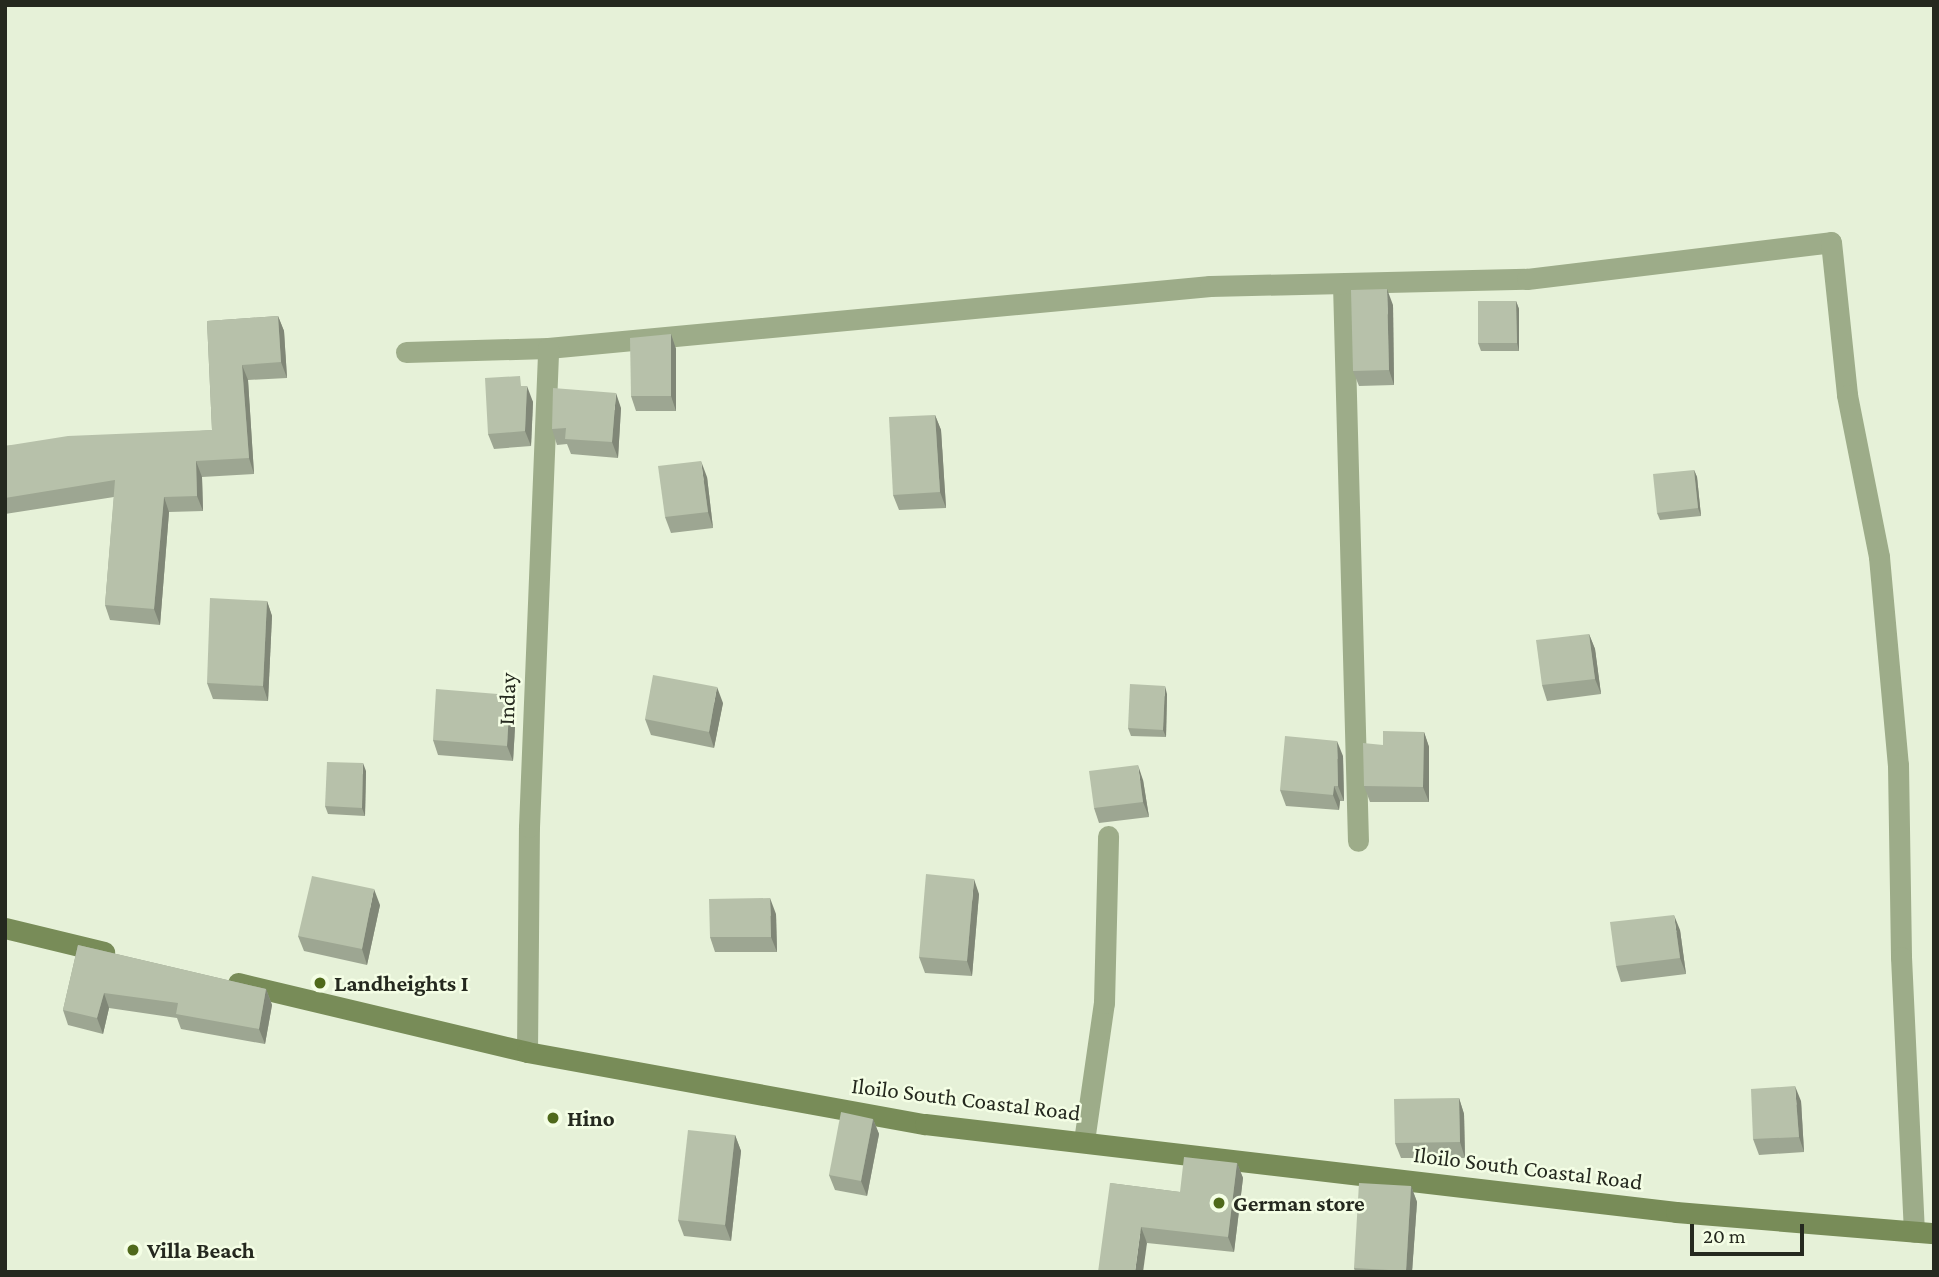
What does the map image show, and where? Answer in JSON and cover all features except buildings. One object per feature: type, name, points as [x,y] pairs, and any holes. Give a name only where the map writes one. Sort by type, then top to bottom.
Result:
[{"type":"street","points":[[405,352],[548,348],[1210,286],[1527,279],[1831,242],[1847,395],[1879,557],[1898,765],[1900,957],[1924,1233]]},
{"type":"street","points":[[1343,284],[1358,841]]},
{"type":"street","name":"Inday","points":[[527,1052],[529,827],[548,348]]},
{"type":"street","points":[[1084,1140],[1104,1003],[1108,836]]},
{"type":"street","points":[[5,928],[126,957]]},
{"type":"street","name":"Iloilo South Coastal Road","points":[[219,979],[527,1052],[925,1124],[1084,1140],[1676,1212],[1924,1233]]},
{"type":"place","name":"Landheights I","points":[[320,983]]},
{"type":"place","name":"Hino","points":[[553,1118]]},
{"type":"place","name":"German store","points":[[1219,1203]]},
{"type":"place","name":"Villa Beach","points":[[133,1250]]}]
